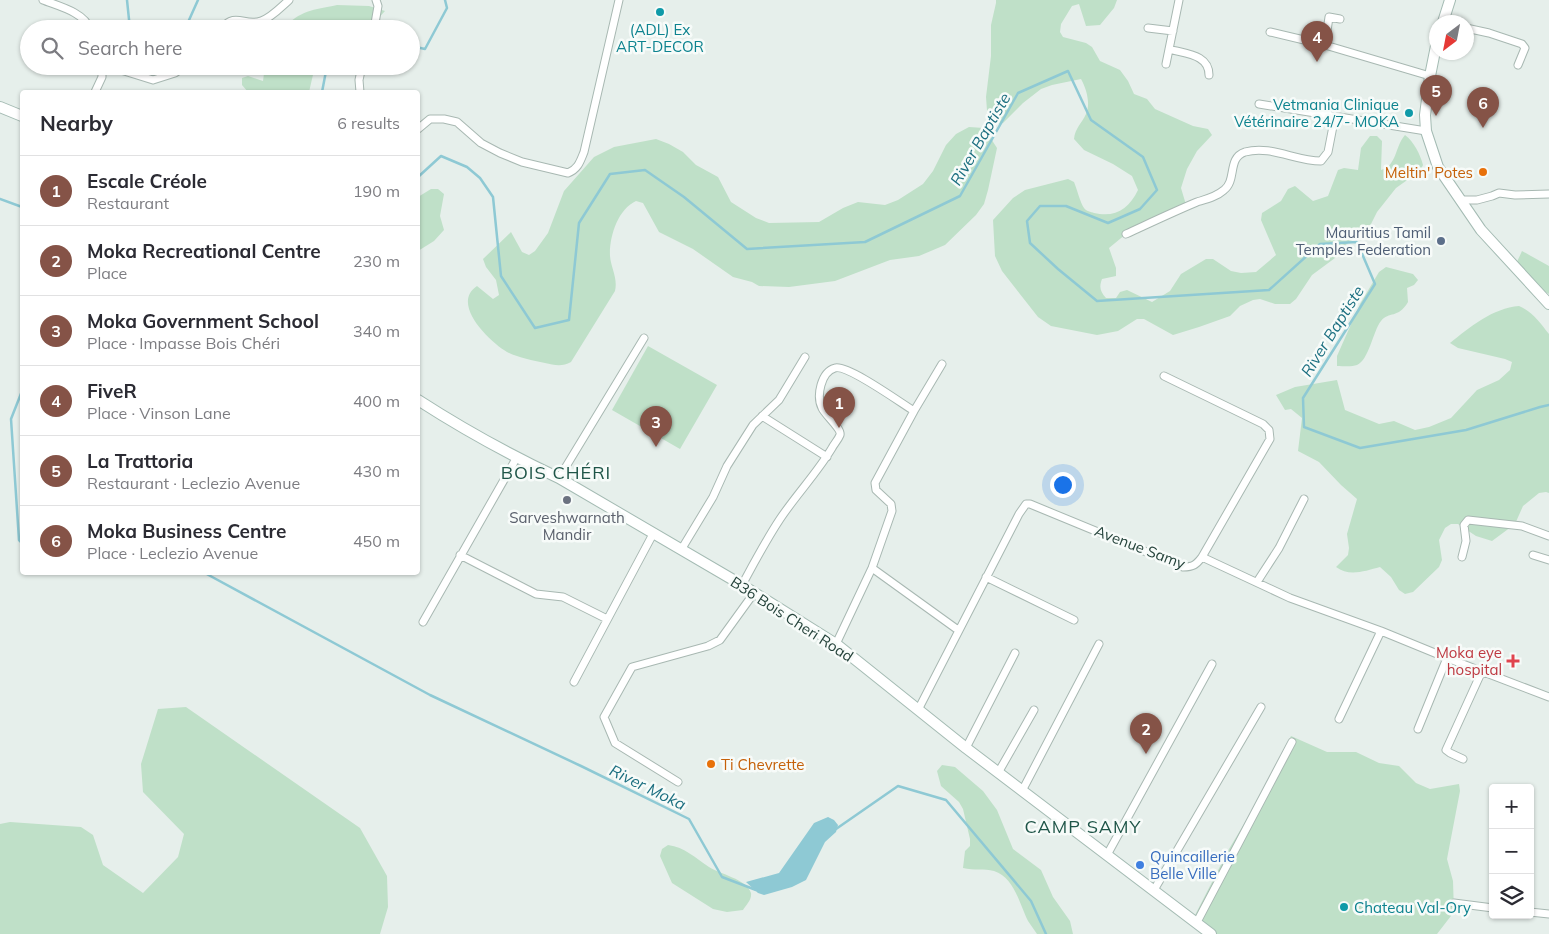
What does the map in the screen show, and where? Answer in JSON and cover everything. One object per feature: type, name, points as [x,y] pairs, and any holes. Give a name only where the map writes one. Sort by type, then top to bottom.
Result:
[{"type":"main road","points":[[1445,15],[1450,0]]},
{"type":"main road","points":[[1433,60],[1426,101],[1426,131],[1438,167],[1481,230],[1549,304]]},
{"type":"main road","points":[[0,107],[20,115]]},
{"type":"main road","name":"B36 Bois Cheri Road","points":[[420,401],[445,418],[559,478],[742,585],[836,644],[998,773],[1211,934]]},
{"type":"street","points":[[43,0],[76,13],[84,20]]},
{"type":"street","points":[[263,20],[289,0]]},
{"type":"street","points":[[376,0],[378,6],[376,20]]},
{"type":"street","points":[[420,127],[430,119],[458,122],[481,143],[500,153],[522,162],[568,173],[575,170],[584,152],[619,0]]},
{"type":"street","points":[[1166,64],[1179,0]]},
{"type":"street","points":[[1325,45],[1329,17],[1340,19]]},
{"type":"street","points":[[1148,28],[1173,31]]},
{"type":"street","points":[[1474,29],[1489,32],[1522,44],[1524,48],[1518,65]]},
{"type":"street","points":[[1270,32],[1325,45],[1430,76]]},
{"type":"street","points":[[1169,49],[1200,58],[1209,68],[1209,75]]},
{"type":"street","points":[[97,90],[102,75]]},
{"type":"street","points":[[137,75],[153,80],[169,75]]},
{"type":"street","points":[[360,75],[360,90]]},
{"type":"street","points":[[1259,104],[1426,131]]},
{"type":"street","points":[[1126,234],[1197,202],[1217,196],[1227,188],[1231,179],[1232,167],[1237,157],[1243,153],[1255,150],[1277,152],[1321,161],[1328,152],[1335,116]]},
{"type":"street","points":[[1461,200],[1477,200],[1496,195],[1549,194]]},
{"type":"street","points":[[559,478],[644,338]]},
{"type":"street","points":[[681,550],[753,425],[779,400],[805,357]]},
{"type":"street","points":[[836,644],[872,568],[892,511],[891,504],[876,490],[875,483],[942,364]]},
{"type":"street","points":[[742,585],[780,519],[826,457],[841,432],[822,408],[819,399],[822,381],[829,371],[836,367],[858,375],[914,411]]},
{"type":"street","points":[[1164,376],[1263,424],[1269,430],[1270,438],[1202,557]]},
{"type":"street","points":[[762,416],[826,457]]},
{"type":"street","points":[[423,622],[517,457]]},
{"type":"street","points":[[1257,582],[1279,548],[1304,499]]},
{"type":"street","name":"Avenue Samy","points":[[918,710],[958,630],[1026,504],[1183,567],[1192,567],[1202,557],[1290,598],[1381,631],[1549,697]]},
{"type":"street","points":[[1462,557],[1466,541],[1464,525],[1468,520],[1522,526],[1549,536]]},
{"type":"street","points":[[574,682],[653,534]]},
{"type":"street","points":[[460,555],[536,594],[563,597],[607,619]]},
{"type":"street","points":[[1533,555],[1549,560]]},
{"type":"street","points":[[872,568],[958,630]]},
{"type":"street","points":[[986,577],[1074,620]]},
{"type":"street","points":[[678,782],[615,743],[604,717],[632,667],[708,646],[720,640],[754,593]]},
{"type":"street","points":[[1339,719],[1381,631]]},
{"type":"street","points":[[1022,791],[1099,644]]},
{"type":"street","points":[[966,748],[1015,654]]},
{"type":"street","points":[[1418,729],[1447,658]]},
{"type":"street","points":[[1106,855],[1212,664]]},
{"type":"street","points":[[1463,759],[1446,750],[1482,671]]},
{"type":"street","points":[[1154,890],[1261,707]]},
{"type":"street","points":[[998,773],[1034,710]]},
{"type":"street","points":[[1197,922],[1292,742]]},
{"type":"street","points":[[1454,903],[1489,907]]},
{"type":"street","points":[[1534,912],[1549,914]]},
{"type":"green space","points":[[996,0],[1117,0],[1114,8],[1100,25],[1086,26],[1079,4],[1072,6],[1061,24],[1060,32],[1063,37],[1086,43],[1092,47],[1100,61],[1120,70],[1134,94],[1147,99],[1155,109],[1193,126],[1208,129],[1212,135],[1197,151],[1187,169],[1181,188],[1187,208],[1126,234],[1109,248],[1116,268],[1116,276],[1102,279],[1101,289],[1106,298],[1116,298],[1120,292],[1127,290],[1152,302],[1170,291],[1181,274],[1206,259],[1213,259],[1231,271],[1241,273],[1256,272],[1276,255],[1261,220],[1262,213],[1281,201],[1288,189],[1295,186],[1313,201],[1328,196],[1338,170],[1344,168],[1358,170],[1361,148],[1370,136],[1377,136],[1382,141],[1381,170],[1386,168],[1393,160],[1405,135],[1416,148],[1423,165],[1420,171],[1396,188],[1377,212],[1369,228],[1344,246],[1335,258],[1312,275],[1296,299],[1290,304],[1275,304],[1260,299],[1253,300],[1240,306],[1230,316],[1173,335],[1144,319],[1137,319],[1118,331],[1097,335],[1051,326],[1038,317],[1002,271],[995,256],[993,220],[1013,198],[1025,190],[1068,179],[1074,182],[1085,209],[1102,214],[1115,213],[1126,207],[1138,190],[1132,176],[1113,164],[1084,150],[1074,139],[1077,129],[1086,114],[1088,105],[1086,91],[1081,79],[1041,89],[1023,103],[1003,123],[988,124],[986,97],[991,56],[991,25]]},
{"type":"green space","points":[[337,5],[369,6],[385,11],[377,20],[293,20],[301,14]]},
{"type":"green space","points":[[264,75],[313,75],[309,90],[246,90],[242,85],[242,78],[248,76],[263,81]]},
{"type":"green space","points":[[969,127],[984,128],[997,148],[984,204],[976,215],[945,245],[919,256],[890,260],[835,281],[789,287],[759,286],[733,277],[693,249],[659,232],[643,203],[636,201],[624,210],[613,232],[610,256],[616,282],[615,291],[571,362],[561,365],[552,364],[507,352],[491,340],[470,312],[468,302],[470,294],[477,286],[493,299],[499,295],[496,280],[486,267],[483,259],[511,232],[522,252],[529,255],[535,251],[548,233],[564,191],[594,157],[614,147],[656,139],[683,152],[696,165],[718,177],[731,202],[756,218],[769,223],[819,222],[843,208],[858,202],[885,205],[898,200],[923,184],[933,171],[946,145],[956,134]]},
{"type":"green space","points":[[431,189],[438,189],[444,194],[440,216],[444,230],[434,241],[420,250],[420,196]]},
{"type":"green space","points":[[1522,251],[1549,266],[1549,294],[1519,277],[1516,264]]},
{"type":"green space","points":[[1386,267],[1413,274],[1418,280],[1414,285],[1407,288],[1408,302],[1401,311],[1387,316],[1381,321],[1368,352],[1361,362],[1353,366],[1337,366],[1337,356],[1360,304],[1379,272]]},
{"type":"green space","points":[[1519,306],[1532,315],[1549,334],[1549,493],[1539,493],[1523,506],[1515,524],[1492,541],[1476,536],[1458,524],[1451,524],[1445,528],[1439,540],[1442,560],[1439,567],[1413,592],[1405,594],[1399,590],[1391,577],[1380,567],[1346,572],[1336,567],[1348,555],[1347,534],[1357,499],[1319,462],[1298,451],[1302,418],[1291,409],[1285,410],[1276,395],[1295,387],[1337,380],[1345,410],[1379,424],[1394,421],[1415,430],[1429,427],[1451,418],[1477,390],[1499,380],[1510,370],[1512,362],[1458,348],[1450,343],[1491,314]]},
{"type":"green space","points":[[648,346],[717,385],[680,449],[612,410]]},
{"type":"green space","points":[[186,707],[360,828],[387,876],[388,907],[380,934],[0,934],[0,824],[10,822],[81,827],[93,835],[103,865],[143,893],[178,857],[184,834],[143,792],[141,764],[158,709]]},
{"type":"green space","points":[[1291,736],[1327,752],[1356,752],[1379,763],[1399,766],[1416,783],[1430,789],[1459,784],[1460,791],[1447,859],[1453,881],[1454,912],[1437,934],[1213,934],[1193,919],[1229,849],[1259,799]]},
{"type":"green space","points":[[942,765],[955,767],[983,791],[997,810],[1013,849],[1041,870],[1053,897],[1070,921],[1073,934],[1037,934],[1028,921],[1016,892],[1007,879],[994,871],[963,868],[965,851],[970,846],[970,839],[963,809],[959,802],[941,786],[937,771]]},
{"type":"green space","points":[[668,845],[685,850],[714,870],[739,880],[744,884],[751,893],[751,896],[743,910],[727,912],[713,909],[672,883],[660,856],[662,849]]},
{"type":"water","points":[[828,817],[838,825],[836,832],[825,842],[806,880],[792,887],[764,895],[758,893],[746,882],[779,873],[814,823]]},
{"type":"waterway","name":"River Baptiste","points":[[127,0],[129,20]]},
{"type":"waterway","name":"River Baptiste","points":[[189,20],[198,0]]},
{"type":"waterway","name":"River Baptiste","points":[[420,48],[425,49],[447,8],[445,0]]},
{"type":"waterway","name":"River Baptiste","points":[[420,175],[441,156],[467,167],[480,178],[493,197],[501,276],[535,328],[569,320],[579,223],[610,174],[645,170],[684,197],[747,249],[865,242],[960,196],[1018,93],[1068,71],[1091,120],[1143,157],[1157,190],[1140,209],[1108,223],[1066,206],[1040,206],[1027,221],[1030,243],[1097,301],[1269,290],[1320,244],[1357,242],[1375,284],[1303,398],[1304,427],[1360,448],[1466,430],[1549,405]]},
{"type":"waterway","name":"River Baptiste","points":[[322,90],[325,75]]},
{"type":"waterway","name":"River Moka","points":[[0,199],[20,206]]},
{"type":"waterway","name":"River Moka","points":[[20,396],[11,419],[20,541]]},
{"type":"waterway","name":"River Moka","points":[[209,575],[430,695],[689,819],[722,877],[756,890]]},
{"type":"waterway","name":"River Moka","points":[[836,829],[898,786],[946,800],[1031,901],[1046,934]]},
{"type":"place","name":"(ADL) Ex ART-DECOR","points":[[660,12]]},
{"type":"place","name":"FiveR","points":[[1317,62]]},
{"type":"place","name":"Vetmania Clinique Vétérinaire 24/7- MOKA","points":[[1409,113]]},
{"type":"place","name":"La Trattoria","points":[[1436,116]]},
{"type":"place","name":"Moka Business Centre","points":[[1483,128]]},
{"type":"place","name":"Meltin' Potes","points":[[1483,172]]},
{"type":"place","name":"Mauritius Tamil Temples Federation","points":[[1441,241]]},
{"type":"place","name":"Escale Créole","points":[[839,428]]},
{"type":"place","name":"Moka Government School","points":[[656,447]]},
{"type":"place","name":"Sarveshwarnath Mandir","points":[[567,500]]},
{"type":"place","name":"Moka eye hospital","points":[[1513,661]]},
{"type":"place","name":"Moka Recreational Centre","points":[[1146,754]]},
{"type":"place","name":"Ti Chevrette","points":[[711,764]]},
{"type":"place","name":"Quincaillerie Belle Ville","points":[[1140,865]]},
{"type":"place","name":"Chateau Val-Ory","points":[[1344,907]]},
{"type":"district","name":"BOIS CHÉRI","points":[[556,472]]},
{"type":"district","name":"CAMP SAMY","points":[[1083,826]]}]
